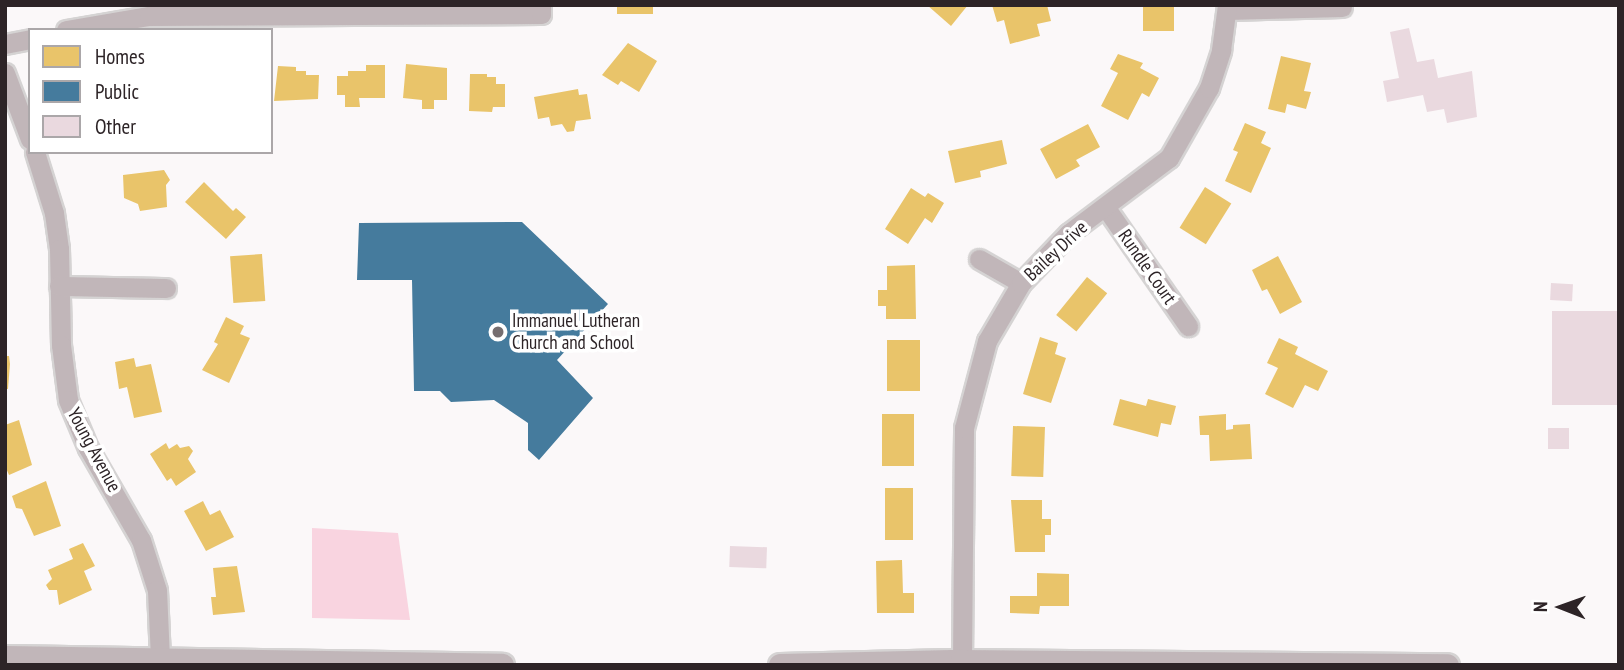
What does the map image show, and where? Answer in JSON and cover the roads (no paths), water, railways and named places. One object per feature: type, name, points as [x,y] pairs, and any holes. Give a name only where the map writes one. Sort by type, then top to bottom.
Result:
[{"type":"street","points":[[1227,7],[1342,7]]},
{"type":"street","name":"Bailey Drive","points":[[962,661],[964,428],[987,341],[1021,283],[1069,233],[1106,208],[1169,158],[1209,88],[1221,50],[1227,7]]},
{"type":"street","points":[[78,28],[149,16],[541,10]]},
{"type":"street","points":[[5,44],[28,38]]},
{"type":"street","points":[[5,73],[28,134]]},
{"type":"street","name":"Young Avenue","points":[[36,154],[54,213],[68,400],[88,448],[141,540],[157,590],[160,660]]},
{"type":"street","name":"Rundle Court","points":[[1106,208],[1188,326]]},
{"type":"street","points":[[979,259],[1021,283]]},
{"type":"street","points":[[59,286],[166,288]]},
{"type":"street","points":[[5,657],[502,665]]},
{"type":"street","points":[[780,665],[962,661],[1447,665]]},
{"type":"place","name":"Immanuel Lutheran Church and School","points":[[498,332]]}]
